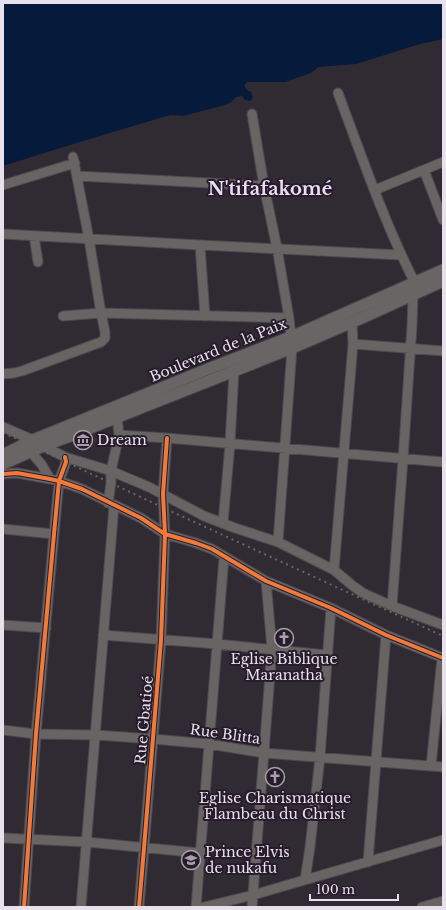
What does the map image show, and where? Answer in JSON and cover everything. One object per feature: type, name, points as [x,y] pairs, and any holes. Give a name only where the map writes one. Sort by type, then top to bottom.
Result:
[{"type":"main road","name":"Boulevard de la Paix","points":[[116,412],[234,371],[443,270]]},
{"type":"main road","name":"Boulevard de la Paix","points":[[3,464],[36,446],[116,412],[292,343],[352,322],[443,281]]},
{"type":"main road","name":"Boulevard de la Paix","points":[[3,455],[36,446]]},
{"type":"street","points":[[338,93],[401,255],[415,283]]},
{"type":"street","points":[[252,114],[264,186],[277,248],[292,343],[278,542]]},
{"type":"street","points":[[3,185],[74,160],[106,335],[101,342],[22,371],[3,374]]},
{"type":"street","points":[[375,190],[443,162]]},
{"type":"street","points":[[424,170],[443,220]]},
{"type":"street","points":[[77,176],[264,186]]},
{"type":"street","points":[[3,234],[401,255]]},
{"type":"street","points":[[34,236],[38,262]]},
{"type":"street","points":[[200,245],[205,316]]},
{"type":"street","points":[[392,606],[403,459],[412,295]]},
{"type":"street","points":[[64,316],[101,313],[289,318]]},
{"type":"street","points":[[334,570],[353,344],[352,322]]},
{"type":"street","points":[[353,344],[443,351]]},
{"type":"street","points":[[223,524],[230,444],[234,371]]},
{"type":"street","points":[[82,907],[103,635],[111,504],[111,471],[119,435],[116,412]]},
{"type":"street","points":[[3,427],[36,446],[65,457],[111,471],[163,494],[200,514],[223,524],[278,542],[334,570],[353,586],[374,598],[443,625]]},
{"type":"street","points":[[119,435],[443,462]]},
{"type":"street","name":"Rue Gbatioé","points":[[139,907],[161,640],[165,534],[163,494],[167,438]]},
{"type":"street","points":[[36,446],[42,465],[50,479]]},
{"type":"street","points":[[24,907],[36,734],[54,534],[59,481],[66,462],[65,457]]},
{"type":"street","points":[[3,474],[17,473],[50,479],[82,489],[141,518],[165,534],[212,549],[266,581],[331,608],[386,635],[443,658],[431,766]]},
{"type":"street","points":[[3,529],[54,534]]},
{"type":"street","points":[[196,907],[224,557]]},
{"type":"street","points":[[252,907],[272,649],[266,581]]},
{"type":"street","points":[[305,880],[312,833],[320,757],[331,608]]},
{"type":"street","points":[[3,625],[46,628]]},
{"type":"street","points":[[103,635],[327,655]]},
{"type":"street","points":[[368,862],[386,635]]},
{"type":"street","name":"Rue Blitta","points":[[3,730],[36,734],[96,735],[153,739],[209,744],[264,753],[443,767]]},
{"type":"street","points":[[3,838],[86,842],[200,853]]},
{"type":"street","points":[[204,907],[253,895],[443,840]]},
{"type":"street","points":[[427,906],[443,901]]},
{"type":"water","points":[[3,3],[443,3],[443,39],[420,44],[356,64],[318,67],[311,73],[285,82],[247,82],[244,85],[247,90],[251,92],[253,97],[250,101],[245,100],[242,96],[236,97],[230,103],[221,106],[183,116],[170,115],[3,166]]},
{"type":"railway","points":[[3,433],[443,636]]},
{"type":"cycle path","points":[[139,907],[161,640],[165,534],[163,494],[167,438]]},
{"type":"cycle path","points":[[24,907],[36,734],[54,534],[59,481],[66,462],[65,457]]},
{"type":"cycle path","points":[[3,474],[17,473],[50,479],[82,489],[141,518],[165,534],[212,549],[266,581],[331,608],[386,635],[443,658]]},
{"type":"place","name":"Dream","points":[[83,440]]},
{"type":"place","name":"Eglise Biblique Maranatha","points":[[284,638]]},
{"type":"place","name":"Eglise Charismatique Flambeau du Christ","points":[[275,777]]},
{"type":"place","name":"Prince Elvis de nukafu","points":[[191,860]]},
{"type":"district","name":"N'tifafakomé","points":[[270,189]]}]
